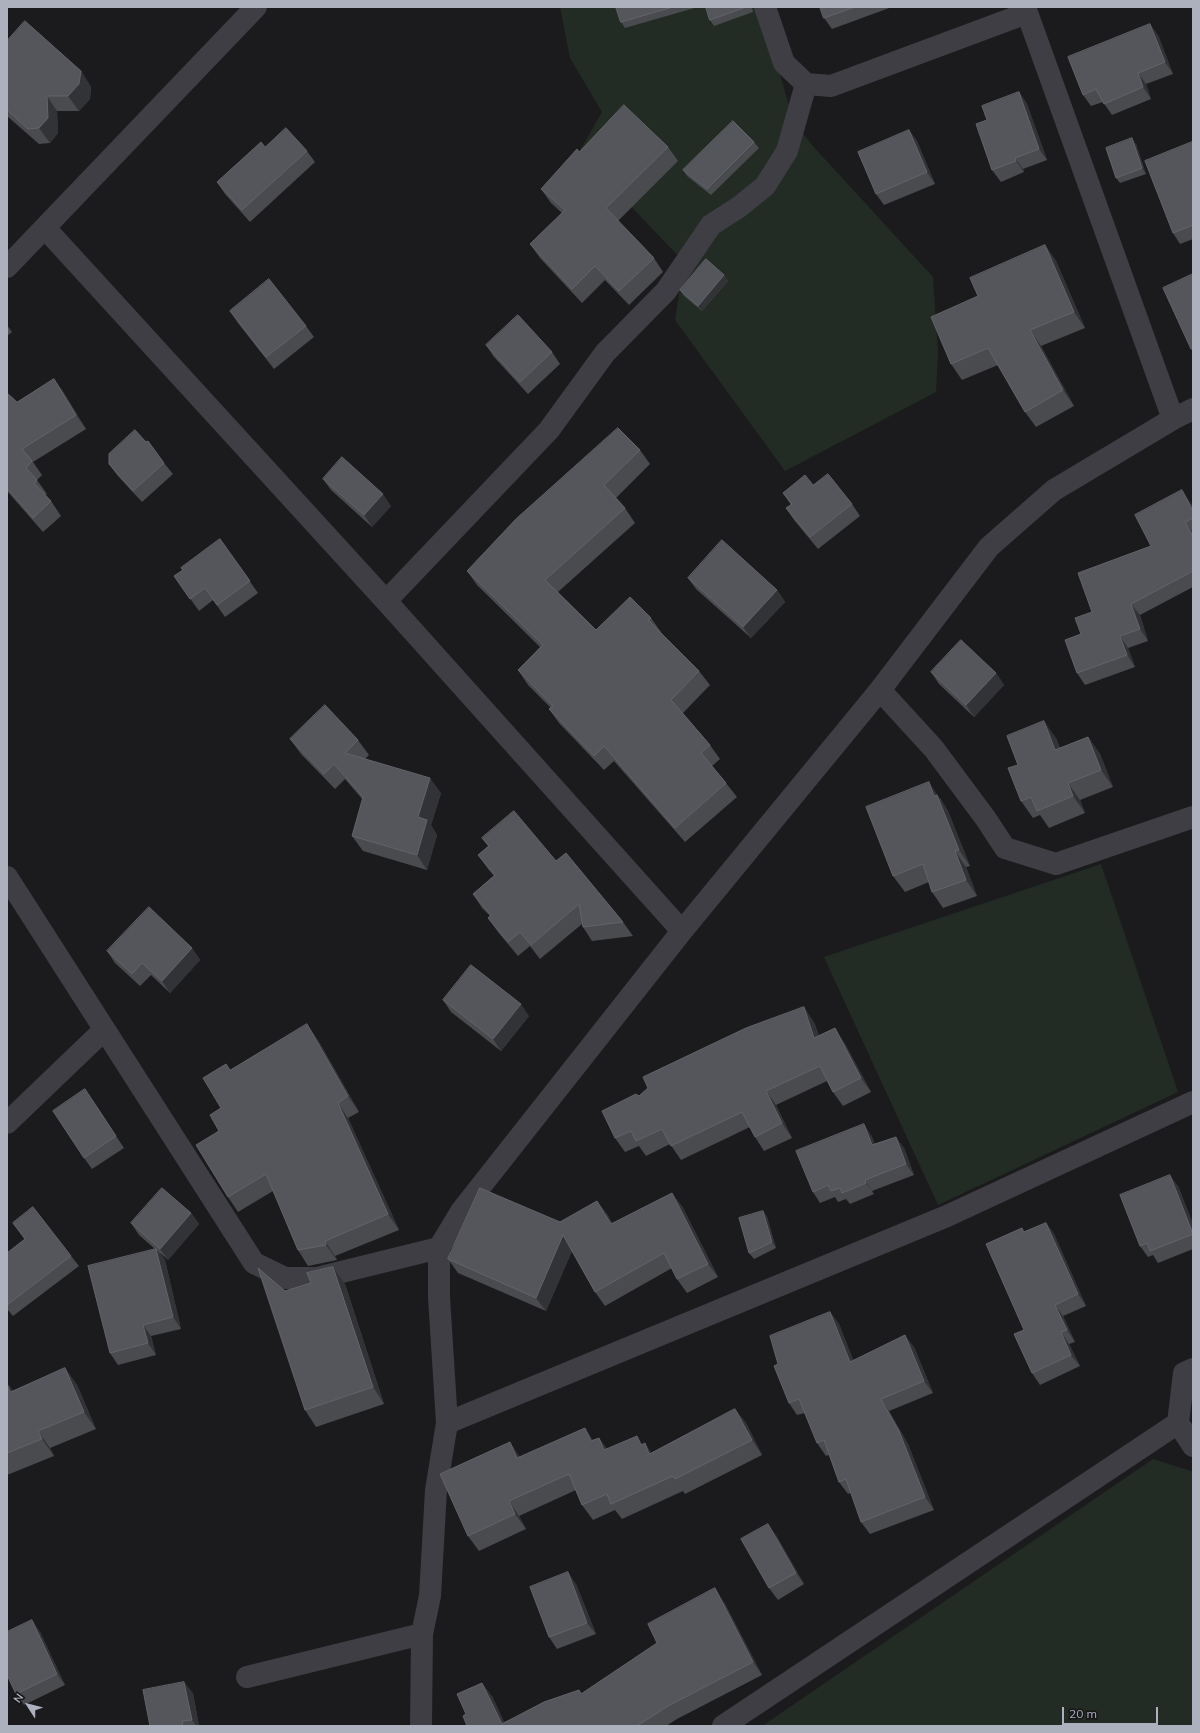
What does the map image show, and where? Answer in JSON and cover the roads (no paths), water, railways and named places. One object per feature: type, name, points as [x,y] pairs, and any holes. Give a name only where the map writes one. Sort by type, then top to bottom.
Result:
[{"type":"street","points":[[7,267],[256,7]]},
{"type":"street","points":[[765,7],[784,63],[806,84],[831,86],[1026,10],[1173,419]]},
{"type":"street","points":[[386,601],[549,430],[605,353],[666,291],[711,225],[739,207],[765,186],[786,150],[806,84]]},
{"type":"street","points":[[45,228],[386,601],[682,931]]},
{"type":"street","points":[[421,1726],[422,1634],[430,1596],[436,1490],[447,1423],[438,1297],[439,1248],[462,1210],[682,931],[880,690],[989,546],[1054,490],[1173,419],[1193,409]]},
{"type":"street","points":[[880,690],[934,749],[1005,848],[1056,864],[1193,817]]},
{"type":"street","points":[[7,877],[254,1263],[285,1278],[316,1278],[439,1248]]},
{"type":"street","points":[[7,1123],[104,1030]]},
{"type":"street","points":[[447,1423],[947,1216],[1193,1102]]},
{"type":"street","points":[[1193,1369],[1184,1373],[1178,1423],[1193,1446]]},
{"type":"street","points":[[723,1726],[1178,1423]]},
{"type":"street","points":[[247,1677],[422,1634]]}]
